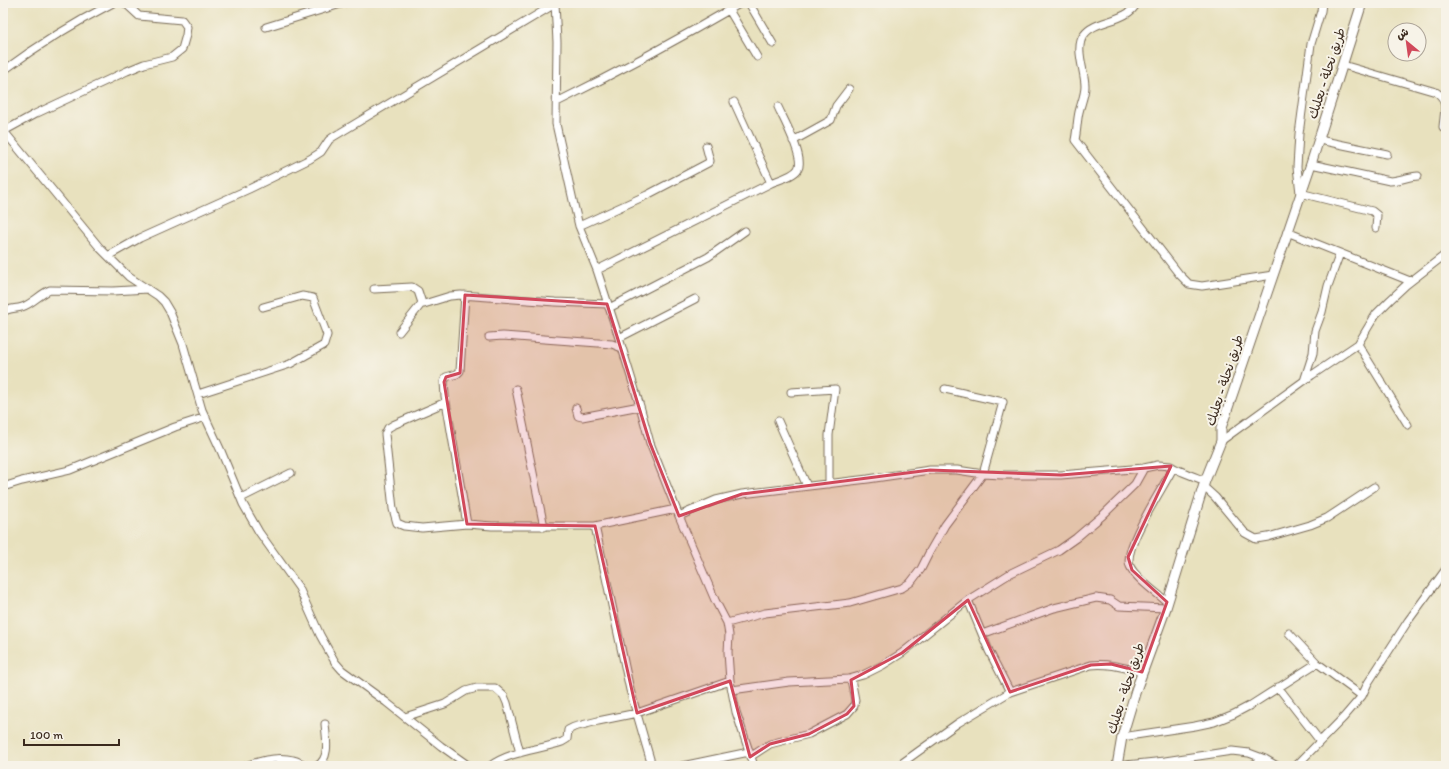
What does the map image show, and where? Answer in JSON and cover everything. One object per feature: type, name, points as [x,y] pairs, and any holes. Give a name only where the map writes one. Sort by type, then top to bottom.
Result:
[{"type":"street","points":[[3,71],[31,50],[72,24],[113,3]]},
{"type":"street","points":[[125,3],[140,16],[182,20],[187,27],[182,49],[172,57],[144,64],[127,71],[35,114],[3,131],[108,256],[129,277],[148,289],[164,302],[170,312],[183,344],[206,417],[241,498],[259,532],[299,588],[320,635],[335,662],[342,670],[469,766]]},
{"type":"street","points":[[266,27],[344,3]]},
{"type":"street","points":[[108,256],[140,238],[249,189],[316,156],[333,137],[555,3],[557,42],[556,124],[579,226],[597,270],[640,406],[650,443],[677,513],[715,600],[727,623],[729,635],[728,652],[730,681],[736,712],[754,766]]},
{"type":"street","points":[[557,102],[706,24],[741,3]]},
{"type":"street","points":[[749,3],[773,44]]},
{"type":"street","points":[[1138,3],[1134,10],[1126,15],[1094,27],[1084,34],[1081,40],[1080,57],[1085,75],[1085,87],[1084,99],[1079,112],[1075,140],[1179,274],[1189,284],[1202,286],[1273,275]]},
{"type":"street","points":[[1322,3],[1311,44],[1299,134],[1297,167],[1300,193],[1372,210],[1377,214],[1376,228]]},
{"type":"street","name":"طريق نحلة - بعلبك","points":[[1117,766],[1122,737],[1142,672],[1167,605],[1205,484],[1221,441],[1221,428],[1311,164],[1362,3]]},
{"type":"street","points":[[729,10],[757,57]]},
{"type":"street","points":[[1343,65],[1436,92],[1441,95],[1445,103],[1443,127],[1446,130]]},
{"type":"street","points":[[793,141],[831,120],[836,106],[849,89]]},
{"type":"street","points":[[734,102],[770,183]]},
{"type":"street","points":[[597,270],[770,183],[794,173],[798,169],[800,159],[778,107]]},
{"type":"street","points":[[1319,137],[1324,141],[1387,154]]},
{"type":"street","points":[[579,226],[708,163],[710,158],[706,146]]},
{"type":"street","points":[[1311,164],[1390,180],[1402,180],[1413,176],[1418,176]]},
{"type":"street","points":[[422,303],[424,304],[450,296],[465,295],[608,306],[702,260],[745,231]]},
{"type":"street","points":[[1287,232],[1410,281]]},
{"type":"street","points":[[1304,381],[1313,353],[1315,331],[1322,312],[1328,286],[1340,253]]},
{"type":"street","points":[[1221,441],[1358,344],[1376,314],[1410,281],[1446,254]]},
{"type":"street","points":[[374,289],[414,288],[418,291],[422,303]]},
{"type":"street","points":[[3,312],[22,307],[43,292],[50,290],[148,289]]},
{"type":"street","points":[[465,295],[460,371],[457,374],[444,379],[446,402],[467,524]]},
{"type":"street","points":[[198,394],[290,364],[324,345],[327,335],[313,298],[309,296],[302,296],[263,307]]},
{"type":"street","points":[[619,338],[694,299]]},
{"type":"street","points":[[399,332],[422,303]]},
{"type":"street","points":[[489,337],[503,336],[605,344],[616,345],[622,348]]},
{"type":"street","points":[[1358,344],[1408,425]]},
{"type":"street","points":[[516,389],[544,526]]},
{"type":"street","points":[[791,392],[835,389],[829,435],[829,484]]},
{"type":"street","points":[[727,623],[765,614],[850,603],[902,588],[912,582],[917,576],[946,525],[983,474],[1003,402],[945,389]]},
{"type":"street","points":[[446,402],[393,425],[386,431],[385,434],[393,509],[398,524],[422,528],[467,524],[492,526],[594,526],[677,513],[729,496],[943,469],[983,474],[1061,475],[1164,465],[1186,472],[1205,484],[1246,533],[1256,539],[1310,525],[1327,518],[1374,487]]},
{"type":"street","points":[[576,408],[578,416],[582,417],[640,406]]},
{"type":"street","points":[[3,487],[70,470],[168,430],[206,417]]},
{"type":"street","points":[[778,421],[807,486]]},
{"type":"street","points":[[732,690],[789,682],[851,679],[883,665],[902,653],[968,600],[1011,573],[1059,550],[1076,538],[1135,484],[1144,468]]},
{"type":"street","points":[[1167,605],[1132,570],[1128,557],[1149,508],[1167,481],[1173,468]]},
{"type":"street","points":[[241,498],[291,473]]},
{"type":"street","points":[[594,526],[630,690],[652,766]]},
{"type":"street","points":[[1296,766],[1344,717],[1362,696],[1368,683],[1408,622],[1446,569]]},
{"type":"street","points":[[982,634],[1054,608],[1096,598],[1110,600],[1119,606],[1167,605]]},
{"type":"street","points":[[968,600],[982,634],[1010,692]]},
{"type":"street","points":[[1288,633],[1317,663],[1362,696]]},
{"type":"street","points":[[1122,737],[1214,722],[1251,705],[1317,663]]},
{"type":"street","points":[[898,766],[958,723],[1010,692],[1091,665],[1111,664],[1142,672]]},
{"type":"street","points":[[682,766],[749,754],[770,744],[809,734],[848,714],[854,706],[855,700],[851,679]]},
{"type":"street","points":[[490,766],[520,753],[562,742],[567,739],[568,730],[574,727],[598,720],[637,714],[730,681]]},
{"type":"street","points":[[405,717],[445,704],[471,689],[486,687],[496,688],[504,696],[507,703],[520,753]]},
{"type":"street","points":[[1278,687],[1320,741]]},
{"type":"street","points":[[317,766],[323,762],[325,758],[325,724]]},
{"type":"street","points":[[1117,766],[1165,761],[1232,750],[1249,753],[1265,759],[1277,766]]},
{"type":"street","points":[[246,766],[264,761],[286,758],[296,760],[307,766]]},
{"type":"street","points":[[1250,766],[1265,759]]},
{"type":"highlighted area","points":[[465,295],[607,304],[650,443],[679,516],[742,494],[930,470],[1061,475],[1171,466],[1128,557],[1132,570],[1167,602],[1142,672],[1111,664],[1091,665],[1010,692],[968,600],[902,653],[851,680],[854,706],[847,714],[809,734],[770,744],[750,757],[730,681],[637,713],[595,526],[467,524],[444,382],[446,377],[460,373]]}]
